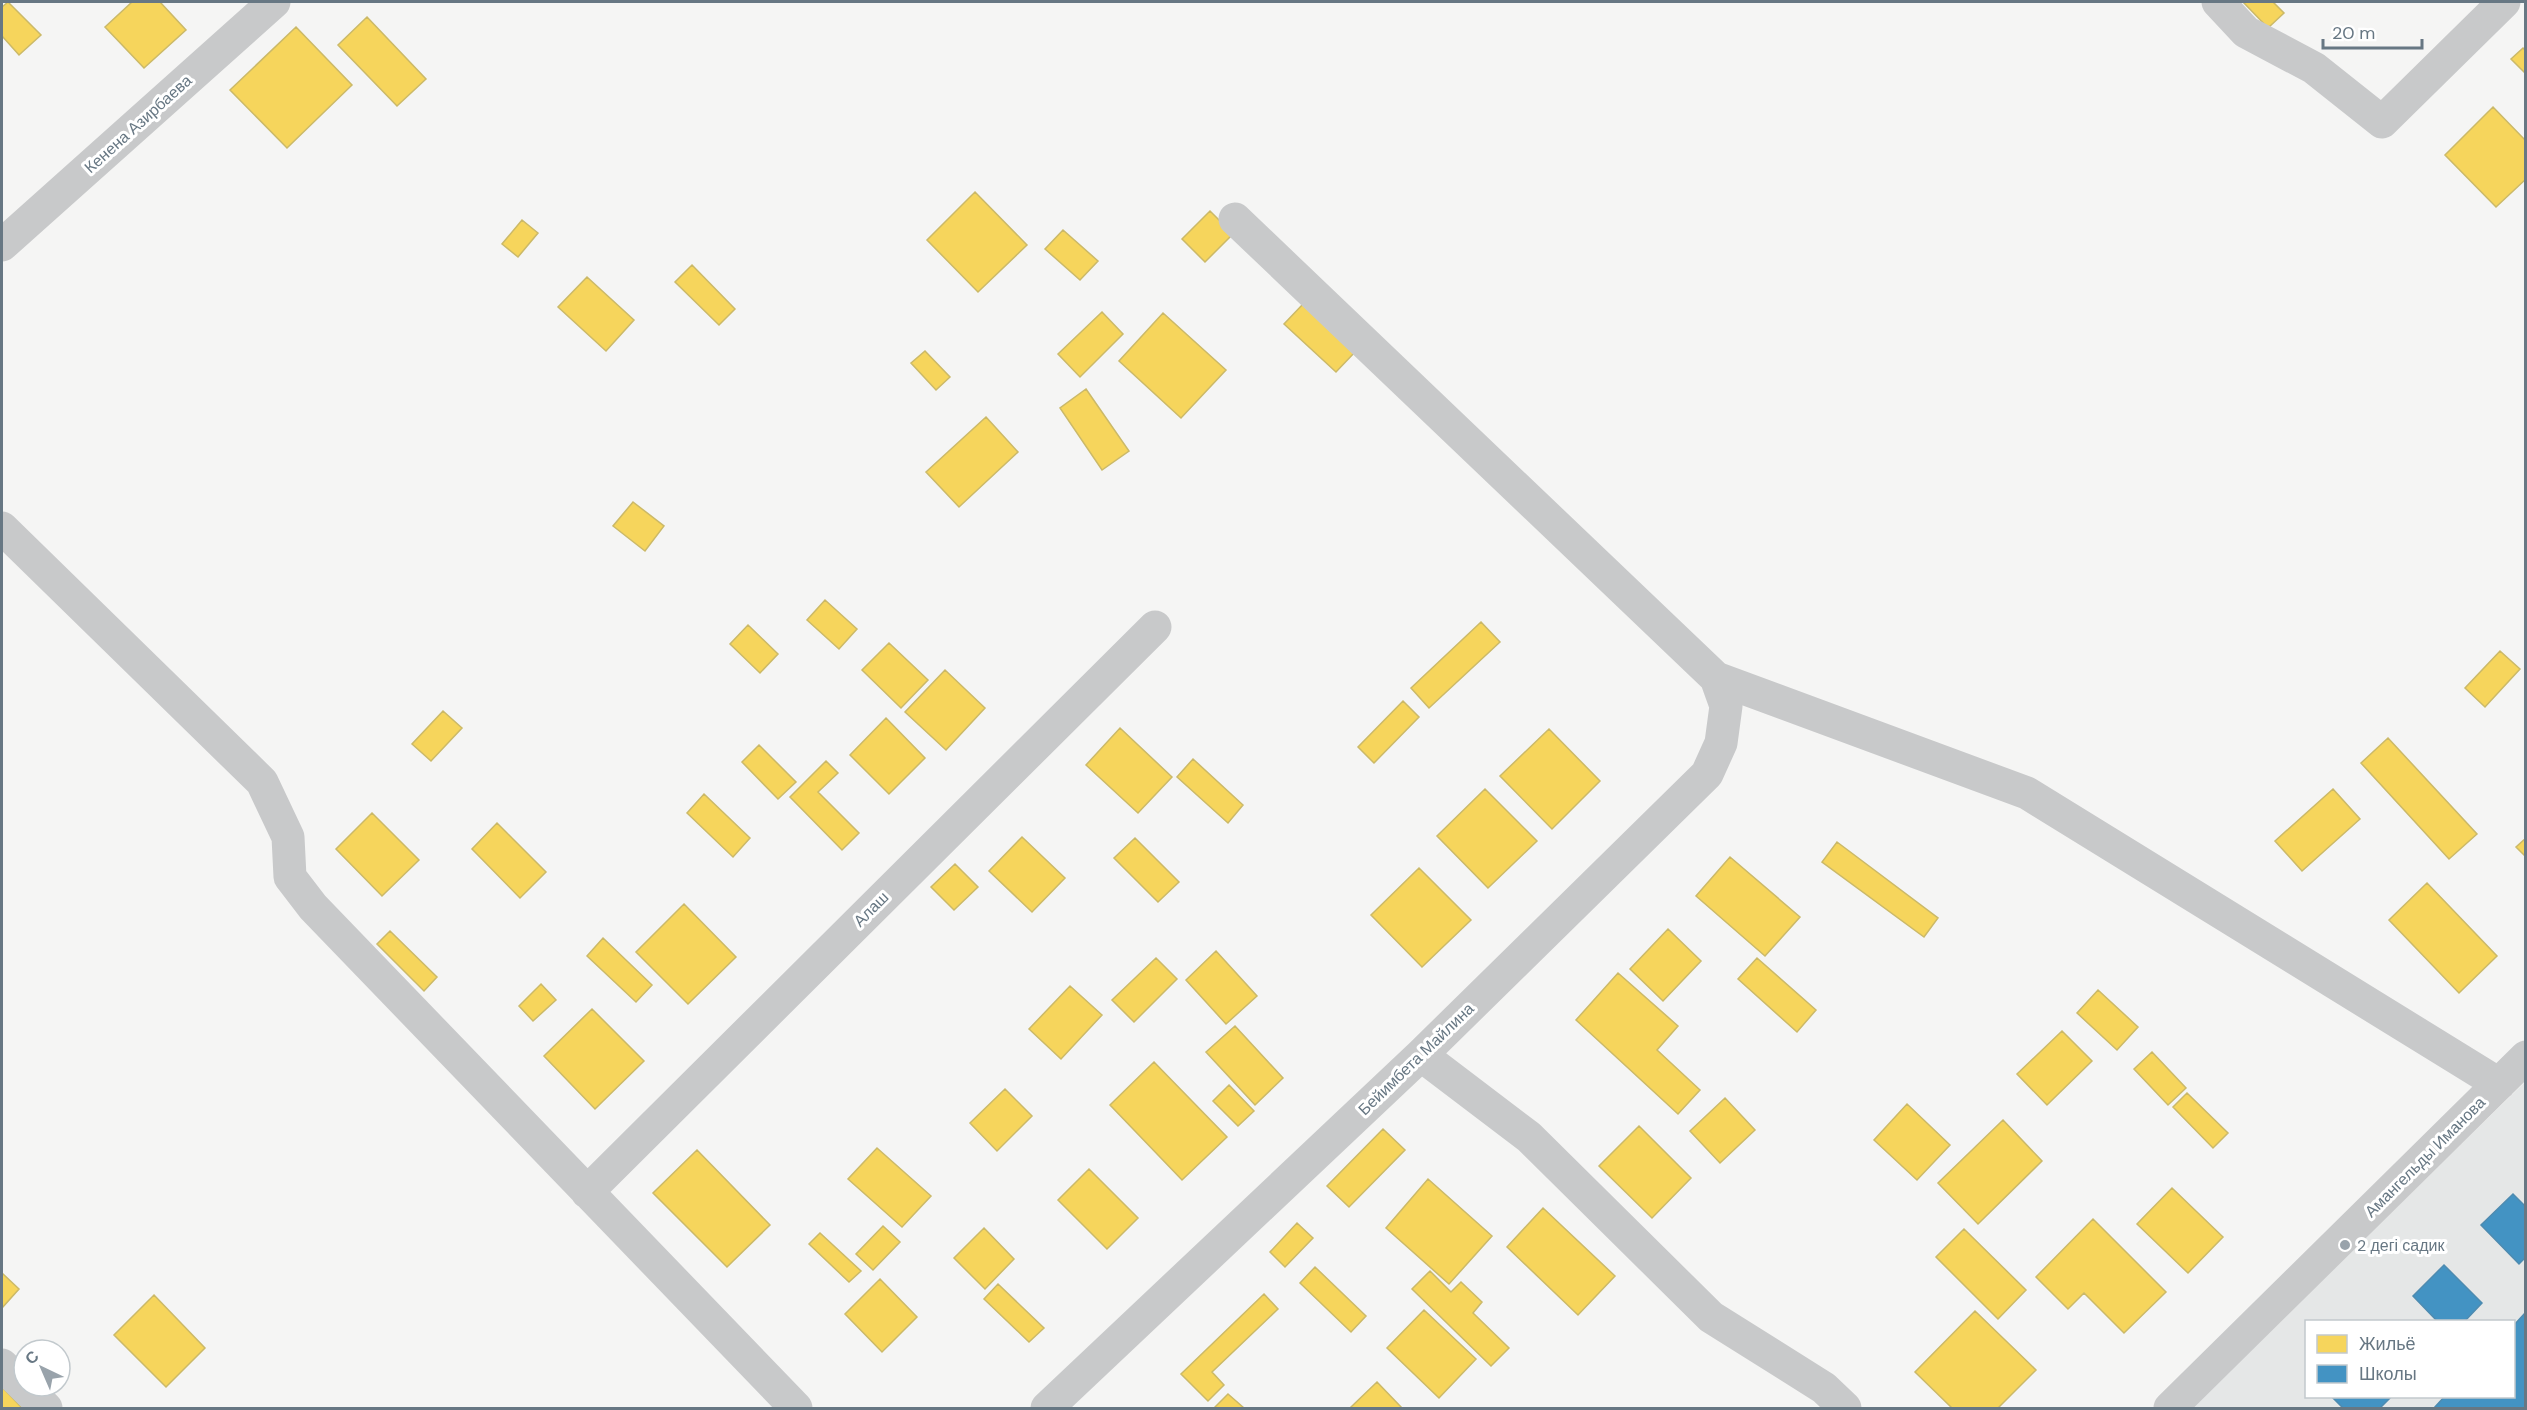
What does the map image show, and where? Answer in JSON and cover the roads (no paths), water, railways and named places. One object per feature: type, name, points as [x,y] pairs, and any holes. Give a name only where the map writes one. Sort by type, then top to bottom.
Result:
[{"type":"street","points":[[2218,2],[2246,32],[2314,68],[2382,122],[2504,2]]},
{"type":"street","name":"Кенена Азирбаева","points":[[2,245],[258,7]]},
{"type":"street","points":[[1235,219],[1716,678],[2026,794],[2499,1084]]},
{"type":"street","points":[[2,528],[262,782],[288,837],[290,877],[313,908],[796,1408]]},
{"type":"street","name":"Алаш","points":[[587,1192],[1155,627]]},
{"type":"street","name":"Бейимбета Майлина","points":[[1047,1408],[1421,1055],[1707,774],[1720,742],[1726,706],[1716,678]]},
{"type":"street","points":[[1421,1055],[1529,1137],[1711,1317],[1824,1388],[1845,1408]]},
{"type":"street","name":"Амангельды Иманова","points":[[2170,1408],[2526,1057]]},
{"type":"street","points":[[2,1365],[46,1408]]},
{"type":"place","name":"2 дегі садик","points":[[2345,1245]]}]
